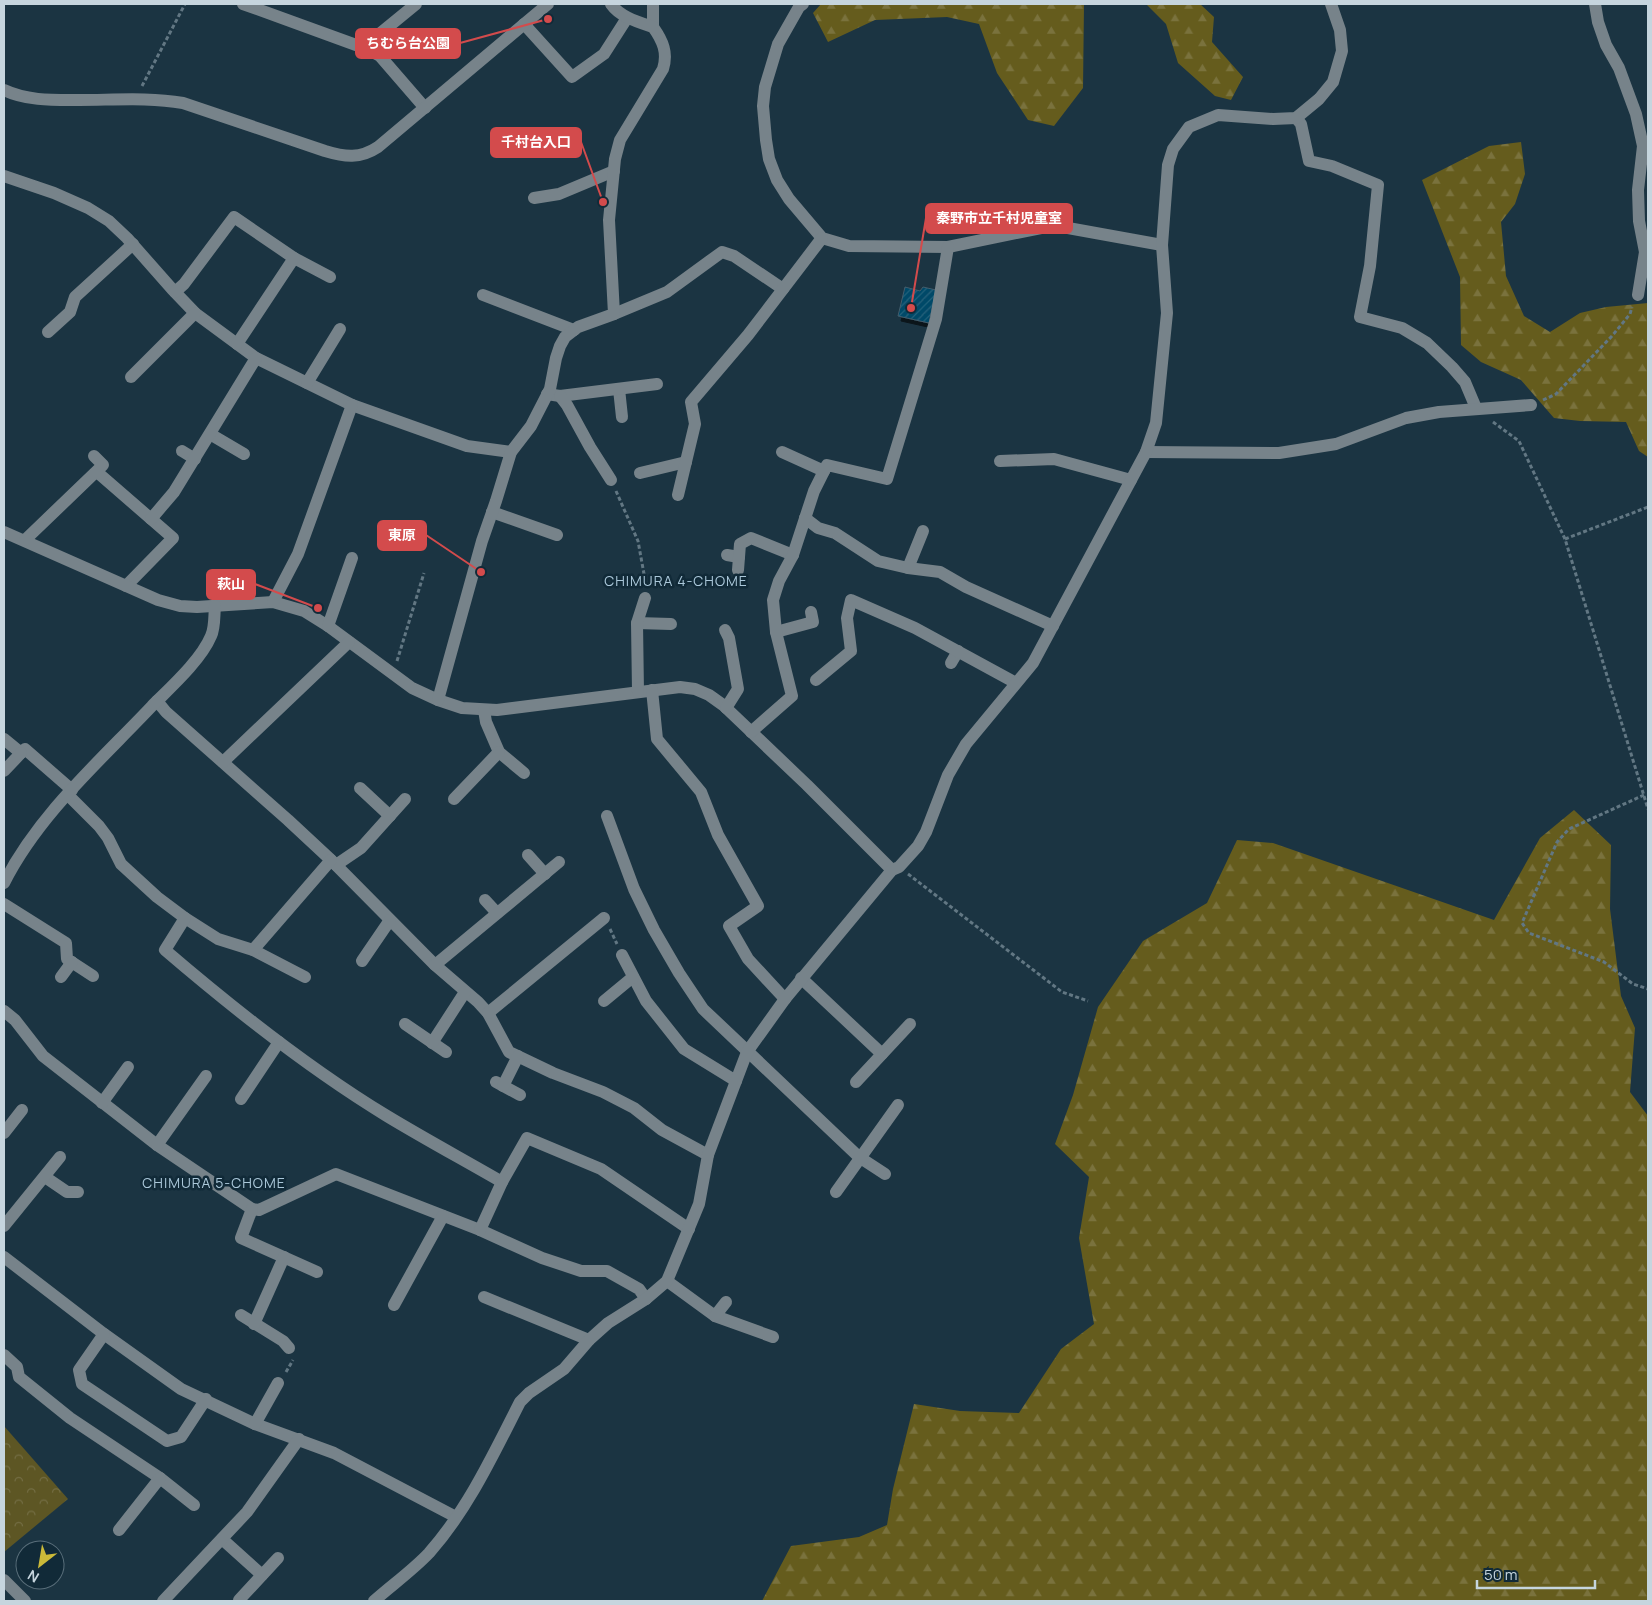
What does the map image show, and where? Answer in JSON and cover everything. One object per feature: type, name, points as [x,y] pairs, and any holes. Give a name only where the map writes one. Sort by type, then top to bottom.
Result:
[{"type":"street","points":[[243,4],[367,49],[380,56],[426,108]]},
{"type":"street","points":[[367,49],[377,36],[416,4]]},
{"type":"street","points":[[4,90],[27,97],[49,100],[162,99],[183,103],[325,151],[354,157],[369,153],[378,147],[548,4]]},
{"type":"street","points":[[611,4],[627,18],[653,27]]},
{"type":"street","points":[[614,314],[608,220],[620,140],[659,76],[666,59],[664,47],[653,27],[653,4]]},
{"type":"street","points":[[374,1601],[428,1553],[456,1518],[477,1486],[520,1402],[564,1369],[589,1340],[608,1323],[646,1298],[667,1281],[699,1204],[708,1155],[747,1052],[802,978],[918,846],[926,832],[948,775],[966,744],[1033,663],[1146,452],[1156,423],[1167,313],[1162,245],[1168,165],[1173,150],[1189,127],[1218,115],[1273,120],[1296,118],[1319,99],[1333,82],[1342,51],[1340,30],[1330,4]]},
{"type":"street","points":[[1595,4],[1598,22],[1606,45],[1619,68],[1636,114],[1643,146],[1638,190],[1639,221],[1646,242],[1638,295]]},
{"type":"street","points":[[800,5],[778,44],[765,87],[763,106],[766,140],[769,158],[777,180],[789,199],[822,238],[849,246],[948,247],[1046,227],[1068,228],[1162,245]]},
{"type":"street","points":[[524,24],[572,77],[604,54],[627,18]]},
{"type":"street","points":[[1296,118],[1301,124],[1309,161],[1332,166],[1378,185],[1370,266],[1360,317],[1402,328],[1427,343],[1465,382],[1476,408]]},
{"type":"street","points":[[534,198],[559,194],[614,171]]},
{"type":"street","points":[[4,176],[54,193],[88,208],[110,221],[195,313],[256,358],[352,405],[467,446],[511,452]]},
{"type":"street","points":[[175,292],[184,284],[234,217],[294,258],[330,277]]},
{"type":"street","points":[[678,495],[695,424],[690,402],[748,336],[822,238]]},
{"type":"street","points":[[48,332],[72,315],[75,297],[133,244]]},
{"type":"street","points":[[751,732],[792,696],[776,632],[773,600],[792,555],[814,491],[827,465],[887,479],[936,320],[948,247]]},
{"type":"street","points":[[438,700],[482,541],[511,452],[554,395],[560,346],[565,337],[578,327],[667,292],[722,252],[734,256],[783,289]]},
{"type":"street","points":[[237,344],[294,258]]},
{"type":"street","points":[[483,295],[574,330]]},
{"type":"street","points":[[140,374],[195,313]]},
{"type":"street","points":[[307,384],[340,329]]},
{"type":"street","points":[[151,519],[174,492],[256,358]]},
{"type":"street","points":[[554,395],[657,384]]},
{"type":"street","points":[[619,389],[622,417]]},
{"type":"street","points":[[554,395],[567,405],[611,480]]},
{"type":"street","points":[[273,602],[298,554],[352,405]]},
{"type":"street","points":[[1146,452],[1279,453],[1336,444],[1406,418],[1476,408],[1531,405]]},
{"type":"street","points":[[210,434],[244,454]]},
{"type":"street","points":[[182,450],[195,459]]},
{"type":"street","points":[[782,452],[824,471]]},
{"type":"street","points":[[25,540],[103,465],[94,456]]},
{"type":"street","points":[[1000,462],[1054,458],[1131,480]]},
{"type":"street","points":[[640,473],[686,462]]},
{"type":"street","points":[[97,472],[173,538],[126,586]]},
{"type":"street","points":[[492,512],[557,535]]},
{"type":"street","points":[[805,518],[818,528],[835,533],[878,561],[908,568],[940,572],[966,587],[1054,626]]},
{"type":"street","points":[[908,568],[923,531]]},
{"type":"street","points":[[4,532],[158,600],[180,606],[197,608],[273,602],[304,611],[328,626],[412,688],[462,708],[497,710],[680,686],[695,689],[708,695],[726,708],[896,869]]},
{"type":"street","points":[[738,570],[733,556],[740,544],[752,538],[792,555]]},
{"type":"street","points":[[328,626],[352,558]]},
{"type":"street","points":[[638,692],[637,623],[645,598]]},
{"type":"street","points":[[816,680],[851,651],[847,618],[851,600],[900,621],[1016,683]]},
{"type":"street","points":[[4,883],[49,814],[157,701],[206,646],[213,634],[215,606]]},
{"type":"street","points":[[776,632],[813,622],[811,612]]},
{"type":"street","points":[[637,623],[671,624]]},
{"type":"street","points":[[725,630],[737,652],[738,689],[726,708]]},
{"type":"street","points":[[223,762],[349,642]]},
{"type":"street","points":[[951,663],[958,652]]},
{"type":"street","points":[[652,690],[656,739],[701,792],[718,835],[758,906],[729,926],[748,959],[785,999]]},
{"type":"street","points":[[157,701],[166,712],[333,862],[434,965],[478,1002],[488,1013],[509,1052],[553,1073],[603,1092],[634,1108],[662,1130],[708,1155]]},
{"type":"street","points":[[484,710],[486,722],[499,752],[524,772]]},
{"type":"street","points":[[4,739],[21,753]]},
{"type":"street","points":[[4,771],[25,749],[70,793],[108,838],[122,864],[157,897],[184,918],[218,938],[254,950],[305,978]]},
{"type":"street","points":[[454,799],[499,752]]},
{"type":"street","points":[[360,788],[390,816]]},
{"type":"street","points":[[254,950],[333,862],[361,848],[405,799]]},
{"type":"street","points":[[607,816],[634,889],[654,930],[703,1009],[859,1158],[885,1174]]},
{"type":"street","points":[[528,855],[545,874]]},
{"type":"street","points":[[434,965],[559,862]]},
{"type":"street","points":[[485,900],[497,913]]},
{"type":"street","points":[[4,904],[66,943],[67,959],[93,976]]},
{"type":"street","points":[[184,918],[165,950],[206,986],[278,1042],[386,1116],[502,1182]]},
{"type":"street","points":[[488,1013],[604,918]]},
{"type":"street","points":[[362,961],[390,920]]},
{"type":"street","points":[[622,954],[646,1001],[684,1048],[736,1081]]},
{"type":"street","points":[[61,978],[72,962]]},
{"type":"street","points":[[604,1001],[634,977]]},
{"type":"street","points":[[802,978],[882,1054]]},
{"type":"street","points":[[432,1043],[465,992]]},
{"type":"street","points":[[4,1011],[16,1020],[43,1056],[156,1146],[252,1209],[259,1210],[336,1174],[480,1230],[542,1258],[581,1271],[607,1271],[639,1289],[646,1298]]},
{"type":"street","points":[[405,1024],[446,1052]]},
{"type":"street","points":[[856,1082],[910,1024]]},
{"type":"street","points":[[241,1099],[278,1042]]},
{"type":"street","points":[[518,1056],[499,1084],[520,1095]]},
{"type":"street","points":[[102,1102],[128,1067]]},
{"type":"street","points":[[156,1146],[206,1076]]},
{"type":"street","points":[[836,1192],[898,1105]]},
{"type":"street","points":[[4,1133],[8,1118],[22,1110]]},
{"type":"street","points":[[480,1230],[502,1182],[527,1138],[601,1169],[689,1229]]},
{"type":"street","points":[[4,1226],[60,1156]]},
{"type":"street","points":[[45,1177],[67,1192],[78,1192]]},
{"type":"street","points":[[252,1209],[241,1238],[317,1272]]},
{"type":"street","points":[[394,1305],[444,1216]]},
{"type":"street","points":[[4,1257],[104,1334],[181,1389],[206,1399],[255,1424],[334,1453],[456,1518]]},
{"type":"street","points":[[254,1324],[284,1257]]},
{"type":"street","points":[[667,1281],[715,1316],[773,1337]]},
{"type":"street","points":[[484,1297],[589,1340]]},
{"type":"street","points":[[715,1316],[726,1302]]},
{"type":"street","points":[[241,1315],[282,1341],[289,1348]]},
{"type":"street","points":[[104,1334],[79,1370],[82,1384],[167,1441],[181,1437],[206,1399]]},
{"type":"street","points":[[4,1355],[17,1367],[19,1377],[70,1418],[160,1478],[194,1505]]},
{"type":"street","points":[[255,1424],[278,1384]]},
{"type":"street","points":[[163,1601],[247,1512],[299,1440]]},
{"type":"street","points":[[119,1530],[160,1478]]},
{"type":"street","points":[[222,1539],[262,1575]]},
{"type":"street","points":[[240,1600],[278,1558]]},
{"type":"street","points":[[4,1580],[25,1601]]},
{"type":"path","points":[[135,100],[185,4]]},
{"type":"path","points":[[1531,405],[1556,394],[1612,336],[1630,314],[1638,295]]},
{"type":"path","points":[[1491,422],[1518,441],[1564,539],[1648,809]]},
{"type":"path","points":[[611,480],[638,541],[646,582],[645,598]]},
{"type":"path","points":[[1564,539],[1648,507]]},
{"type":"path","points":[[393,674],[424,573]]},
{"type":"path","points":[[1644,795],[1569,829],[1557,842],[1522,923],[1529,933],[1604,962],[1632,984],[1648,989]]},
{"type":"path","points":[[896,869],[1056,988],[1074,997],[1088,1001]]},
{"type":"path","points":[[604,918],[622,954]]},
{"type":"path","points":[[278,1384],[297,1353],[289,1348]]},
{"type":"green space","points":[[821,4],[1084,4],[1083,88],[1054,126],[1028,120],[997,73],[979,24],[947,17],[875,20],[828,42],[813,13]]},
{"type":"green space","points":[[1146,4],[1200,4],[1214,17],[1212,42],[1243,77],[1231,100],[1215,96],[1178,63],[1166,24]]},
{"type":"green space","points":[[1521,142],[1525,174],[1515,204],[1501,222],[1506,276],[1524,316],[1550,332],[1580,313],[1606,307],[1648,303],[1648,457],[1639,451],[1626,422],[1580,421],[1554,418],[1521,380],[1481,362],[1461,345],[1460,277],[1422,180],[1489,146]]},
{"type":"green space","points":[[1574,810],[1611,845],[1610,909],[1621,996],[1635,1028],[1630,1092],[1648,1116],[1648,1601],[762,1601],[791,1546],[859,1537],[887,1525],[893,1489],[914,1404],[960,1411],[1019,1413],[1061,1349],[1094,1324],[1079,1238],[1089,1177],[1055,1144],[1073,1095],[1098,1007],[1143,941],[1207,903],[1237,840],[1273,843],[1494,920],[1540,838]]},
{"type":"green space","points":[[4,1426],[68,1499],[18,1540],[15,1540],[15,1543],[4,1552]]},
{"type":"building","points":[[905,287],[920,291],[923,287],[936,290],[929,323],[898,316]]},
{"type":"place","name":"ちむら台公園","points":[[548,19]]},
{"type":"place","name":"千村台入口","points":[[603,202]]},
{"type":"place","name":"秦野市立千村児童室","points":[[911,308]]},
{"type":"place","name":"東原","points":[[481,572]]},
{"type":"place","name":"萩山","points":[[318,608]]},
{"type":"district","name":"CHIMURA 4-CHOME","points":[[676,580]]},
{"type":"district","name":"CHIMURA 5-CHOME","points":[[214,1182]]}]
